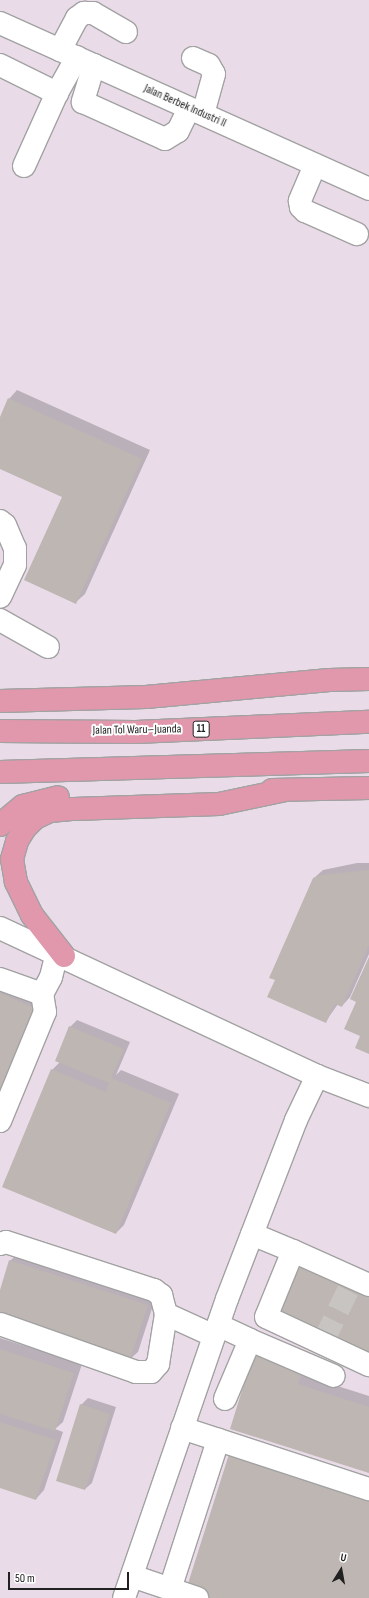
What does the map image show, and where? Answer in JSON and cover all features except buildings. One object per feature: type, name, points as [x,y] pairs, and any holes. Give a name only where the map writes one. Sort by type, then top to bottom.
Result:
[{"type":"highway","points":[[0,701],[146,697],[329,680],[369,679]]},
{"type":"highway","name":"Jalan Tol Waru–Juanda","points":[[0,731],[32,730],[136,732],[369,722]]},
{"type":"highway","points":[[0,772],[369,761]]},
{"type":"highway","points":[[0,825],[23,806],[57,797],[369,788]]},
{"type":"highway","points":[[60,955],[32,915],[16,882],[12,859],[17,841],[25,828],[35,818],[50,811],[74,809],[219,804],[286,790]]},
{"type":"street","points":[[126,32],[93,14],[84,13],[77,18],[77,58],[83,100],[97,108],[165,139],[178,131],[196,111],[214,74],[208,65],[193,58]]},
{"type":"street","name":"Jalan Berbek Industri II","points":[[0,23],[369,189]]},
{"type":"street","points":[[24,166],[58,93],[77,58]]},
{"type":"street","points":[[0,66],[58,93]]},
{"type":"street","points":[[315,165],[300,201],[301,207],[305,211],[358,234]]},
{"type":"street","points":[[0,521],[5,525],[15,548],[15,564],[0,597]]},
{"type":"street","points":[[0,620],[48,647]]},
{"type":"street","points":[[0,928],[317,1076],[369,1096]]},
{"type":"street","points":[[0,1121],[45,1012],[42,994],[60,955]]},
{"type":"street","points":[[0,979],[42,994]]},
{"type":"street","points":[[124,1598],[216,1330],[296,1120],[317,1076]]},
{"type":"street","points":[[252,1234],[293,1251],[358,1283]]},
{"type":"street","points":[[0,1244],[6,1242],[154,1290],[161,1295],[166,1314],[158,1364],[151,1372],[136,1372],[31,1337],[0,1324]]},
{"type":"street","points":[[293,1251],[266,1317],[323,1342],[369,1365]]},
{"type":"street","points":[[166,1314],[250,1340],[334,1376]]},
{"type":"street","points":[[224,1399],[250,1340]]},
{"type":"street","points":[[182,1428],[369,1489]]},
{"type":"street","points":[[170,1589],[218,1440]]},
{"type":"street","points":[[132,1576],[197,1598]]},
{"type":"shaded area","points":[[0,0],[369,0],[369,1598],[0,1598]]},
{"type":"tunnel","points":[[324,1340],[350,1286]]}]
